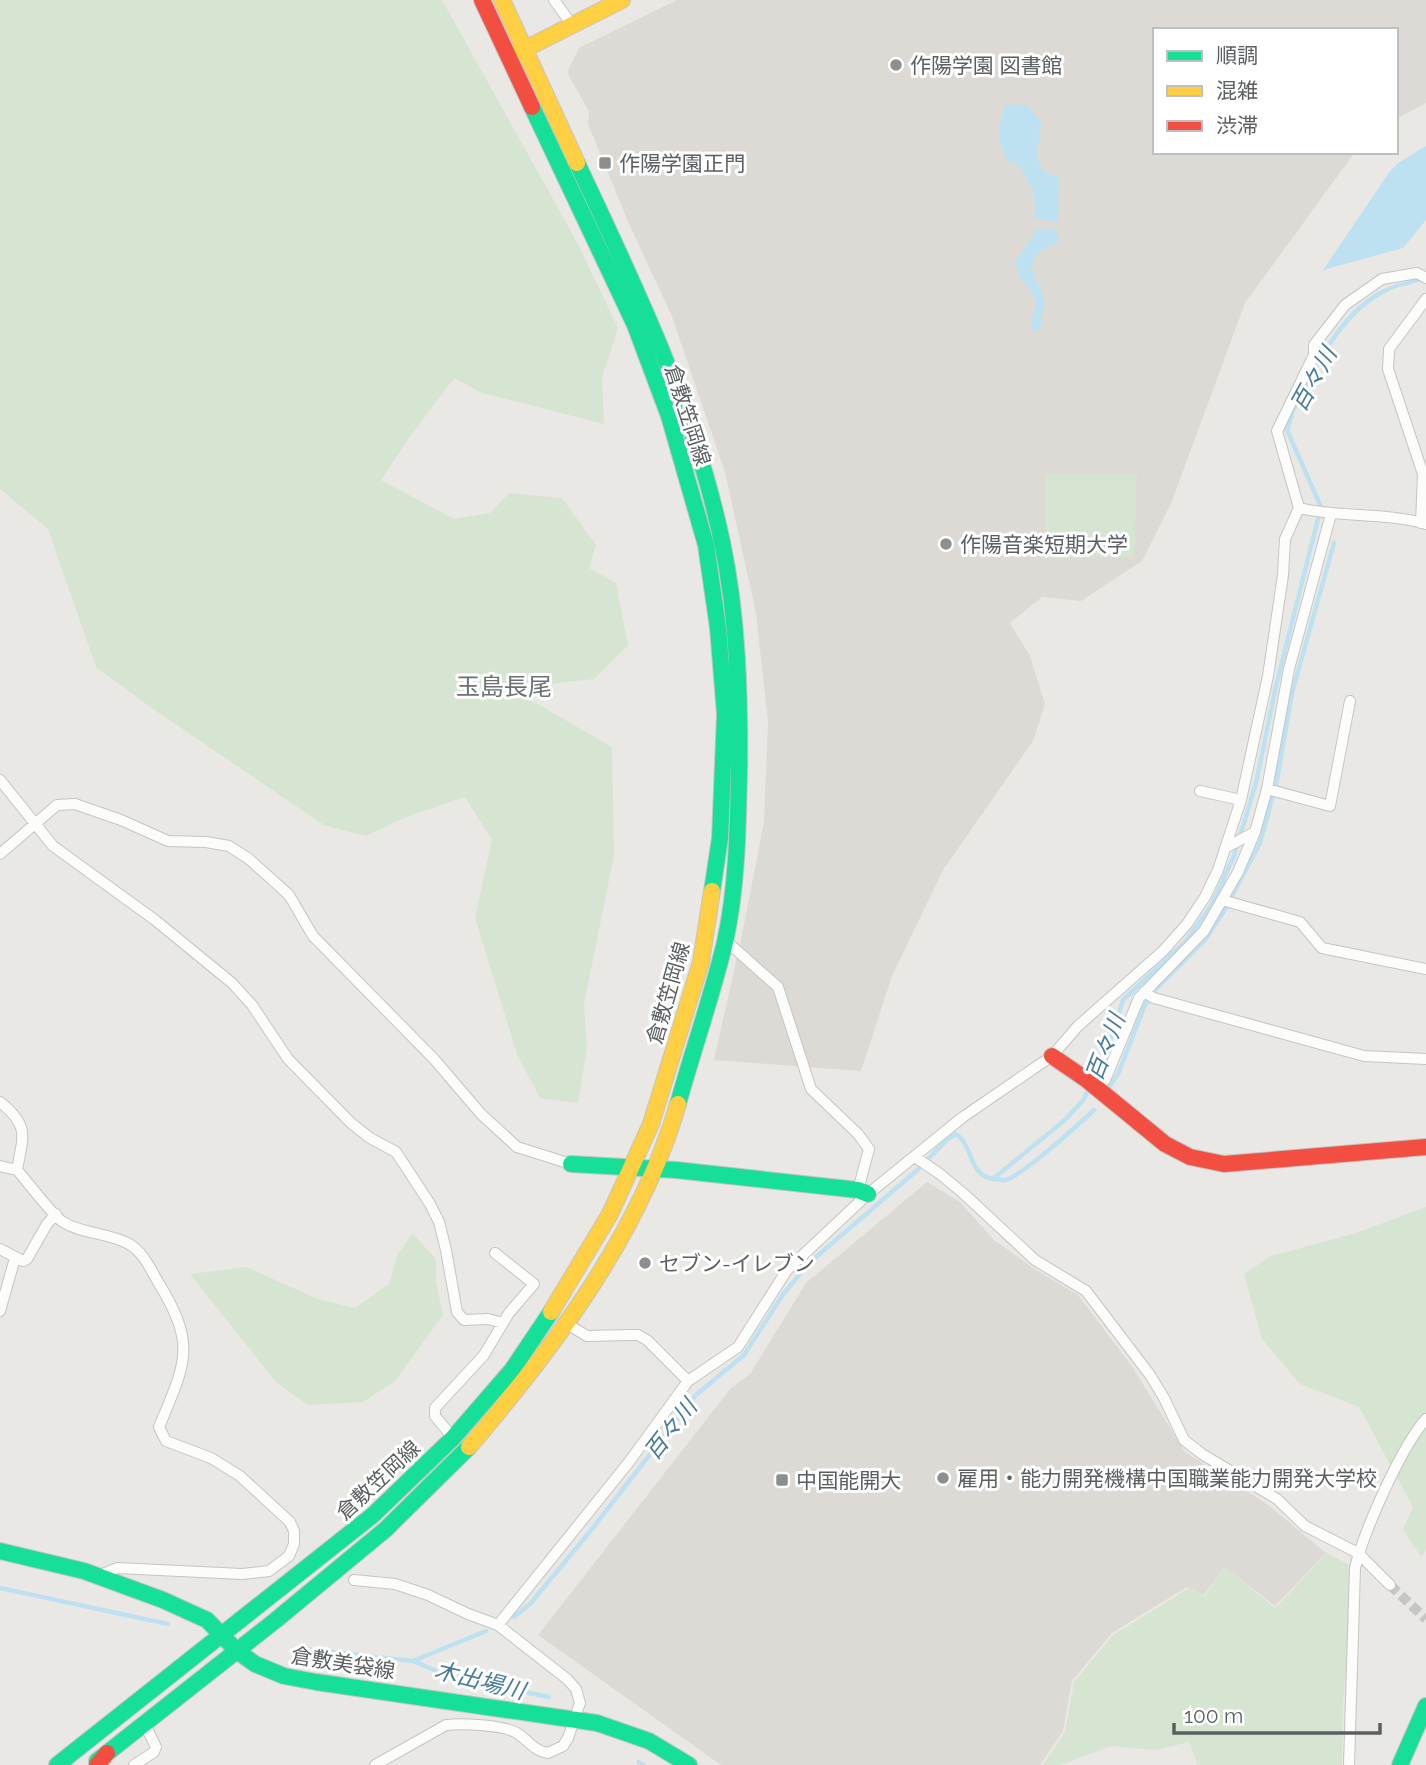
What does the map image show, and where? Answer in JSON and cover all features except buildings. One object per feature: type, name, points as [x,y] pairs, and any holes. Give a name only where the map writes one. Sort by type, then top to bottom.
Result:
[{"type":"main road","name":"倉敷笠岡線","points":[[223,1635],[373,1515],[453,1438],[512,1370],[551,1314],[610,1214],[632,1168],[651,1125],[701,962],[720,838],[725,714],[718,628],[706,545],[669,416],[635,325],[482,0]]},
{"type":"main road","name":"倉敷笠岡線","points":[[237,1651],[358,1553],[440,1478],[501,1410],[567,1324],[626,1225],[670,1131],[725,940],[738,841],[740,713],[734,626],[722,541],[685,408],[649,317],[502,0]]},
{"type":"main road","points":[[508,57],[622,0]]},
{"type":"main road","points":[[1052,1056],[1093,1085],[1165,1144],[1190,1157],[1224,1164],[1426,1147]]},
{"type":"main road","points":[[571,1164],[654,1169],[863,1192]]},
{"type":"main road","points":[[0,1551],[23,1559],[65,1565],[100,1576],[196,1614],[206,1619],[223,1635],[57,1765]]},
{"type":"main road","name":"倉敷美袋線","points":[[223,1635],[237,1651],[261,1668],[291,1678],[575,1720],[632,1734],[663,1748],[689,1765]]},
{"type":"main road","points":[[99,1761],[237,1651]]},
{"type":"main road","points":[[1400,1765],[1426,1706]]},
{"type":"street","points":[[554,0],[572,25]]},
{"type":"street","points":[[1093,1085],[1105,1080],[1140,993],[1163,951],[1187,924],[1218,870],[1241,800],[1268,676],[1283,575],[1285,539],[1299,508],[1277,431],[1314,355],[1314,345],[1345,305],[1382,279],[1421,276]]},
{"type":"street","points":[[1299,508],[1330,514],[1424,523],[1423,474],[1388,369],[1389,349],[1426,299]]},
{"type":"street","points":[[498,1625],[629,1462],[688,1381],[738,1347],[787,1270],[863,1192],[917,1160],[963,1117],[1052,1056],[1078,1026],[1140,993],[1204,930],[1226,902],[1252,833],[1272,790],[1287,681],[1330,514]]},
{"type":"street","points":[[1268,676],[1287,681]]},
{"type":"street","points":[[1272,790],[1330,806],[1350,701]]},
{"type":"street","points":[[0,780],[53,846],[155,920],[232,983],[252,1005],[288,1059],[351,1123],[396,1153],[439,1222],[457,1312],[464,1320],[488,1319],[503,1323]]},
{"type":"street","points":[[1200,791],[1241,800]]},
{"type":"street","points":[[0,854],[57,805],[75,804],[169,841],[229,846],[249,859],[289,895],[313,936],[433,1059],[481,1114],[517,1147],[571,1164]]},
{"type":"street","points":[[1227,847],[1252,833]]},
{"type":"street","points":[[1226,902],[1300,922],[1321,947],[1426,969]]},
{"type":"street","points":[[725,940],[778,987],[811,1089],[858,1134],[869,1149],[863,1192]]},
{"type":"street","points":[[1140,993],[1364,1056],[1426,1059]]},
{"type":"street","points":[[0,1102],[17,1115],[23,1130],[17,1170]]},
{"type":"street","points":[[917,1160],[940,1174],[1035,1260],[1086,1291],[1150,1375],[1184,1440],[1202,1454],[1277,1499],[1305,1526],[1358,1553],[1390,1585]]},
{"type":"street","points":[[0,1166],[17,1170],[62,1222],[130,1245],[142,1254],[173,1306],[182,1327],[184,1353],[180,1376],[159,1427],[166,1441],[211,1458],[240,1476],[280,1511],[294,1531],[294,1544],[289,1556],[269,1571],[242,1574],[117,1568],[100,1576]]},
{"type":"street","points":[[0,1249],[23,1261],[27,1259],[47,1224],[56,1214]]},
{"type":"street","points":[[453,1438],[435,1416],[435,1408],[484,1354],[503,1323],[534,1284],[495,1253]]},
{"type":"street","points":[[0,1311],[15,1258]]},
{"type":"street","points":[[567,1324],[587,1336],[638,1335],[647,1340],[688,1381]]},
{"type":"street","points":[[1349,1765],[1353,1579],[1358,1553],[1391,1477],[1416,1431],[1426,1419]]},
{"type":"street","points":[[354,1580],[395,1584],[498,1625],[567,1679],[576,1689],[580,1703],[563,1746],[548,1753],[534,1749],[522,1737],[507,1730],[457,1723],[446,1725],[375,1765]]},
{"type":"street","points":[[134,1765],[154,1752],[156,1747],[144,1723]]},
{"type":"shaded area","name":"作陽音楽短期大学","points":[[677,0],[1426,0],[1426,103],[1398,118],[1398,28],[1153,28],[1153,154],[1354,154],[1245,303],[1172,501],[1142,561],[1081,601],[1042,597],[1010,623],[1030,656],[1045,704],[1033,741],[943,870],[892,976],[861,1071],[714,1060],[764,822],[768,722],[756,613],[725,472],[671,314],[629,224],[588,124],[589,112],[567,72],[579,48]]},
{"type":"shaded area","name":"雇用・能力開発機構中国職業能力開発大学校","points":[[927,1182],[960,1202],[994,1240],[1078,1295],[1131,1365],[1185,1452],[1267,1504],[1326,1553],[1275,1606],[1225,1567],[1204,1595],[1187,1587],[1112,1633],[1072,1681],[1063,1731],[1040,1765],[721,1765],[538,1635],[731,1388],[750,1374],[806,1283]]},
{"type":"green space","points":[[0,0],[442,0],[578,244],[618,328],[602,377],[604,424],[482,393],[454,378],[381,480],[454,519],[490,513],[509,493],[562,498],[596,545],[589,568],[616,583],[628,645],[594,679],[510,688],[612,747],[614,855],[584,1004],[587,1049],[578,1103],[540,1098],[517,1054],[475,918],[492,840],[465,797],[406,817],[366,836],[324,825],[96,667],[48,529],[0,489]]},
{"type":"green space","points":[[1046,474],[1137,474],[1134,557],[1044,559]]},
{"type":"green space","points":[[1426,1207],[1426,1551],[1421,1557],[1403,1529],[1413,1507],[1359,1407],[1300,1384],[1262,1339],[1244,1274],[1271,1256],[1356,1233]]},
{"type":"green space","points":[[412,1233],[436,1259],[436,1281],[443,1315],[395,1381],[363,1402],[307,1405],[275,1381],[190,1274],[246,1267],[318,1299],[355,1308],[389,1284],[397,1256]]},
{"type":"green space","points":[[1327,1553],[1355,1568],[1343,1703],[1342,1765],[1198,1765],[1189,1742],[1155,1750],[1112,1746],[1060,1765],[1043,1765],[1065,1732],[1074,1682],[1113,1635],[1189,1588],[1205,1596],[1225,1567],[1275,1608]]},
{"type":"water","points":[[1007,104],[1026,105],[1041,121],[1039,163],[1049,174],[1059,177],[1058,222],[1034,219],[1035,203],[1028,182],[1016,163],[1008,162],[1004,155],[999,126]]},
{"type":"water","points":[[1426,146],[1426,220],[1403,248],[1323,270],[1388,174],[1398,163]]},
{"type":"water","points":[[1035,229],[1057,230],[1058,243],[1042,250],[1033,263],[1033,274],[1043,298],[1041,328],[1034,333],[1030,324],[1034,311],[1034,295],[1022,280],[1015,262]]},
{"type":"water","points":[[1420,277],[1423,281],[1391,290],[1358,312],[1322,360],[1294,413],[1290,412],[1315,363],[1347,318],[1379,291]]},
{"type":"waterway","name":"百々川","points":[[514,1617],[530,1604],[592,1529],[696,1395],[744,1355],[782,1296],[808,1264],[956,1134],[962,1139],[979,1172],[993,1179],[1066,1119],[1084,1099],[1107,1051],[1123,1000],[1185,942],[1211,906],[1234,856],[1256,783],[1276,686],[1321,507],[1287,430],[1293,410]]},
{"type":"waterway","points":[[1109,1087],[1118,1074],[1145,1005],[1155,990],[1205,940],[1224,911],[1260,843],[1276,785],[1292,693],[1334,543]]},
{"type":"waterway","points":[[994,1179],[1005,1180],[1024,1170],[1094,1110]]},
{"type":"waterway","points":[[0,1588],[168,1624]]},
{"type":"waterway","name":"百々川","points":[[413,1661],[486,1631]]},
{"type":"waterway","name":"木出場川","points":[[306,1649],[413,1661],[451,1677],[549,1697]]},
{"type":"waterway","name":"木出場川","points":[[639,1762],[644,1765]]},
{"type":"tunnel","points":[[1390,1585],[1426,1619]]},
{"type":"traffic: fast","points":[[532,107],[635,325],[669,416],[706,545],[718,628],[725,714],[720,838],[712,891]]},
{"type":"traffic: fast","points":[[577,163],[641,302],[679,396],[710,492],[732,599],[738,686],[739,773],[732,901],[720,962],[678,1104]]},
{"type":"traffic: fast","points":[[571,1164],[676,1170],[858,1190],[868,1194]]},
{"type":"traffic: fast","points":[[57,1765],[373,1515],[453,1438],[512,1370],[551,1312]]},
{"type":"traffic: fast","points":[[97,1761],[276,1620],[386,1529],[469,1447]]},
{"type":"traffic: fast","points":[[0,1551],[84,1571],[163,1600],[207,1620],[237,1651],[255,1664],[284,1676],[597,1723],[649,1741],[689,1765]]},
{"type":"traffic: fast","points":[[1400,1765],[1426,1706]]},
{"type":"traffic: slow","points":[[502,0],[577,163]]},
{"type":"traffic: slow","points":[[515,54],[622,0]]},
{"type":"traffic: slow","points":[[551,1312],[610,1214],[651,1124],[701,962],[712,891]]},
{"type":"traffic: slow","points":[[469,1447],[532,1369],[592,1286],[642,1198],[678,1104]]},
{"type":"traffic: jam","points":[[482,0],[532,107]]},
{"type":"traffic: jam","points":[[1052,1056],[1087,1080],[1165,1144],[1190,1157],[1224,1164],[1426,1147]]},
{"type":"traffic: jam","points":[[97,1765],[107,1753]]},
{"type":"place","name":"作陽学園 図書館","points":[[896,65]]},
{"type":"place","name":"作陽学園正門","points":[[605,163]]},
{"type":"place","name":"作陽音楽短期大学","points":[[946,544]]},
{"type":"place","name":"セブン-イレブン","points":[[645,1263]]},
{"type":"place","name":"雇用・能力開発機構中国職業能力開発大学校","points":[[943,1478]]},
{"type":"place","name":"中国能開大","points":[[782,1480]]},
{"type":"district","name":"玉島長尾","points":[[504,686]]}]
